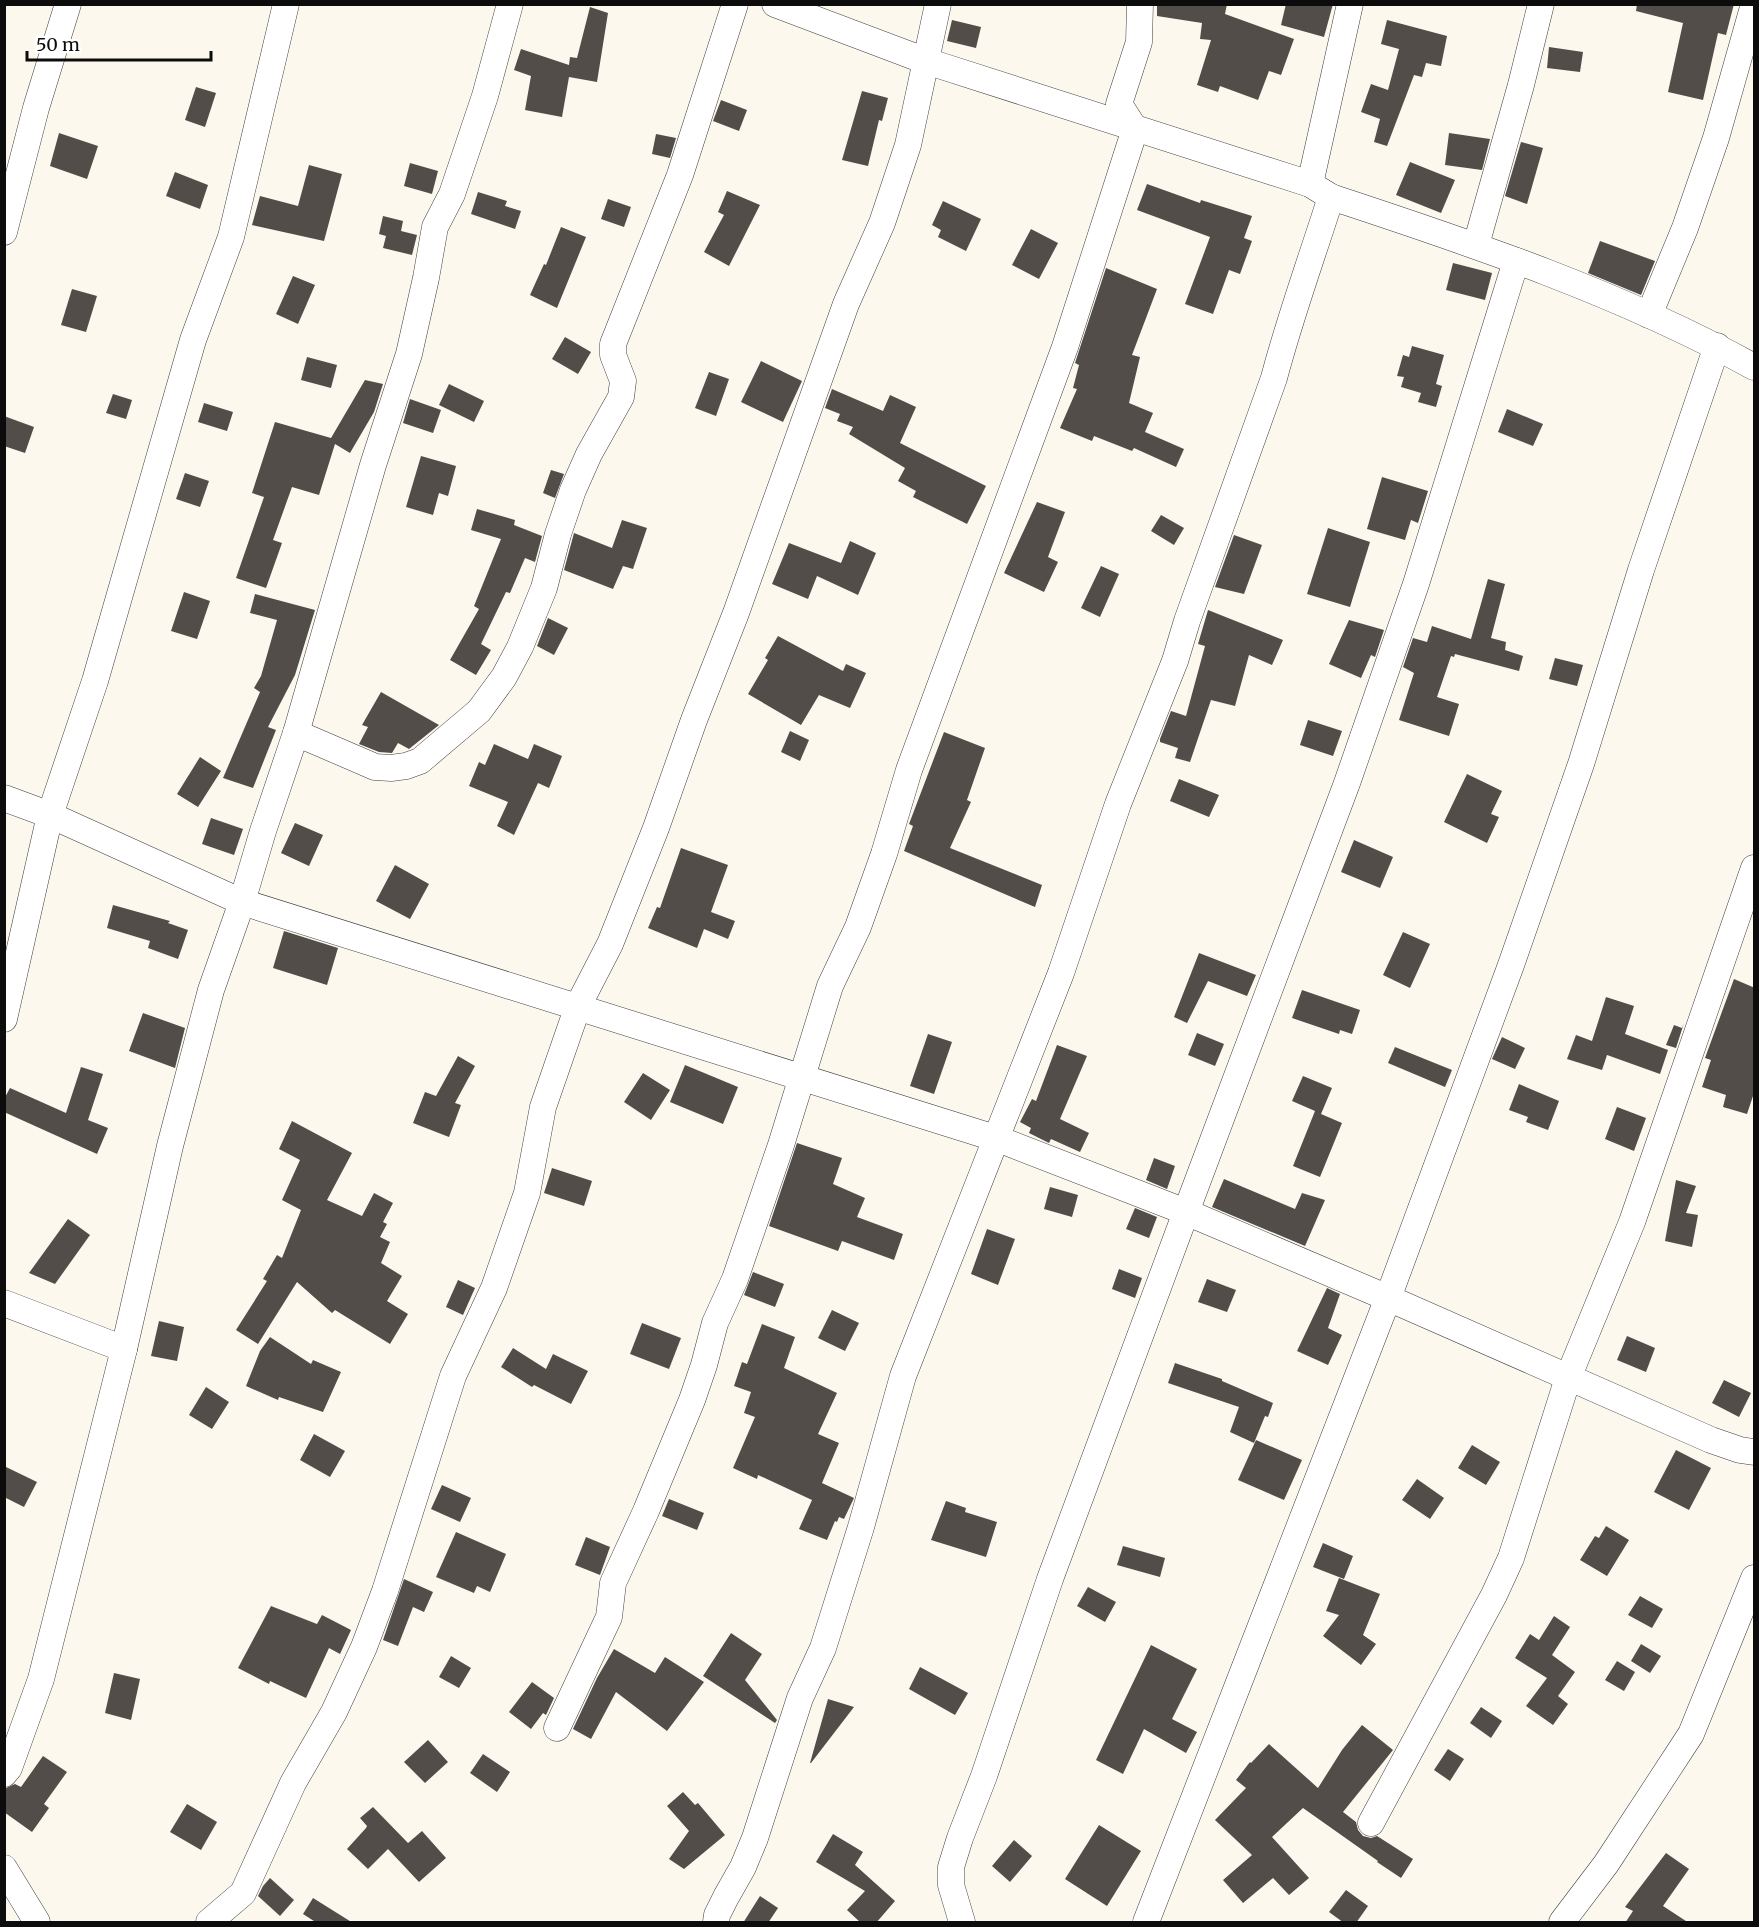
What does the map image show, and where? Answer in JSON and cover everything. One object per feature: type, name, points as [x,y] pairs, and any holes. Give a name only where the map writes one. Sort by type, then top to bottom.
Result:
[{"type":"street","points":[[4,232],[36,108],[68,4]]},
{"type":"street","points":[[4,1019],[50,815],[95,681],[193,340],[231,237],[286,4]]},
{"type":"street","points":[[4,1774],[9,1768],[41,1679],[124,1349],[170,1146],[211,990],[296,733],[373,465],[409,354],[435,227],[452,194],[479,116],[510,4]]},
{"type":"street","points":[[296,733],[375,767],[406,766],[420,761],[479,711],[504,677],[520,646],[544,588],[558,534],[573,490],[589,454],[621,397],[623,381],[613,355],[613,344],[680,176],[735,4]]},
{"type":"street","points":[[775,4],[926,61],[1320,190],[1476,244],[1649,315],[1717,346],[1755,367]]},
{"type":"street","points":[[209,1923],[243,1893],[293,1783],[334,1712],[364,1647],[385,1591],[453,1376],[494,1288],[527,1193],[543,1107],[578,1006],[610,944],[656,828],[694,720],[736,614],[846,304],[882,223],[908,145],[938,4]]},
{"type":"street","points":[[1135,129],[1119,104],[1139,42],[1140,4]]},
{"type":"street","points":[[716,1923],[717,1915],[743,1867],[800,1698],[823,1648],[861,1527],[903,1376],[998,1139],[1061,973],[1118,804],[1174,661],[1274,378],[1284,339],[1306,278],[1350,4]]},
{"type":"street","points":[[1476,244],[1521,86],[1541,4]]},
{"type":"street","points":[[1649,315],[1685,228],[1716,138],[1754,4]]},
{"type":"street","points":[[557,1728],[609,1617],[613,1583],[692,1400],[715,1323],[735,1279],[781,1145],[830,986],[858,927],[884,854],[909,770],[1065,347],[1135,129]]},
{"type":"street","points":[[962,1923],[951,1885],[951,1867],[1050,1579],[1185,1212],[1276,976],[1370,717],[1416,584],[1516,261]]},
{"type":"street","points":[[1146,1923],[1388,1298],[1511,965],[1581,764],[1641,570],[1717,346]]},
{"type":"street","points":[[4,798],[50,815],[242,902],[998,1139],[1185,1212],[1388,1298],[1711,1440],[1740,1450],[1755,1452]]},
{"type":"street","points":[[1371,1822],[1494,1595],[1511,1558],[1568,1378],[1632,1222],[1755,868]]},
{"type":"street","points":[[4,1303],[124,1349]]},
{"type":"street","points":[[1562,1923],[1606,1863],[1691,1734],[1755,1578]]},
{"type":"street","points":[[4,1868],[37,1923]]},
{"type":"building","points":[[1157,4],[1227,4],[1225,14],[1294,39],[1281,75],[1269,71],[1258,100],[1220,86],[1218,92],[1197,85],[1211,40],[1200,39],[1202,23],[1157,16]]},
{"type":"building","points":[[1286,4],[1333,4],[1324,37],[1281,25]]},
{"type":"building","points":[[1637,4],[1734,4],[1726,35],[1718,33],[1703,100],[1668,92],[1683,23],[1636,11]]},
{"type":"building","points":[[590,7],[608,13],[597,82],[569,77],[562,117],[525,110],[531,76],[514,70],[521,49],[569,65],[570,57],[577,58]]},
{"type":"building","points":[[952,20],[981,27],[976,48],[947,41]]},
{"type":"building","points":[[1387,20],[1447,36],[1441,66],[1426,63],[1422,77],[1414,75],[1387,146],[1374,142],[1380,119],[1361,112],[1371,84],[1388,90],[1399,49],[1381,44]]},
{"type":"building","points":[[1549,47],[1583,52],[1580,72],[1547,68]]},
{"type":"building","points":[[196,87],[216,93],[205,127],[185,120]]},
{"type":"building","points":[[862,91],[888,98],[882,121],[879,120],[868,166],[842,160]]},
{"type":"building","points":[[721,100],[747,110],[739,131],[713,121]]},
{"type":"building","points":[[59,133],[98,146],[87,179],[50,166]]},
{"type":"building","points":[[1449,133],[1490,139],[1482,170],[1445,165]]},
{"type":"building","points":[[656,134],[676,138],[670,158],[652,154]]},
{"type":"building","points":[[1521,142],[1543,148],[1527,204],[1505,196]]},
{"type":"building","points":[[1410,162],[1455,180],[1441,213],[1396,195]]},
{"type":"building","points":[[410,163],[438,171],[432,194],[404,186]]},
{"type":"building","points":[[309,165],[342,174],[324,241],[252,225],[260,196],[298,206]]},
{"type":"building","points":[[175,172],[208,185],[200,209],[166,196]]},
{"type":"building","points":[[1147,184],[1200,203],[1201,200],[1252,216],[1244,238],[1252,241],[1240,274],[1229,270],[1213,314],[1185,304],[1210,237],[1137,210]]},
{"type":"building","points":[[727,191],[760,205],[729,266],[704,252],[724,215],[718,212]]},
{"type":"building","points":[[478,192],[507,201],[505,206],[521,211],[515,229],[471,214]]},
{"type":"building","points":[[608,199],[631,207],[624,227],[601,219]]},
{"type":"building","points":[[943,201],[981,219],[966,251],[938,237],[941,230],[932,225]]},
{"type":"building","points":[[383,216],[403,221],[401,231],[417,235],[412,255],[383,248],[386,236],[379,234]]},
{"type":"building","points":[[561,227],[586,237],[557,308],[530,295],[544,264],[546,265]]},
{"type":"building","points":[[1031,229],[1058,243],[1039,279],[1012,265]]},
{"type":"building","points":[[1600,241],[1655,261],[1641,295],[1588,273]]},
{"type":"building","points":[[1453,263],[1492,273],[1485,300],[1446,290]]},
{"type":"building","points":[[1106,268],[1157,289],[1132,355],[1140,357],[1129,403],[1153,413],[1145,432],[1184,449],[1176,467],[1134,448],[1132,451],[1094,436],[1092,441],[1060,428],[1077,389],[1073,388],[1079,365],[1075,363]]},
{"type":"building","points":[[293,276],[315,285],[298,324],[276,314]]},
{"type":"building","points":[[72,289],[97,296],[86,332],[61,325]]},
{"type":"building","points":[[565,337],[591,352],[578,374],[552,359]]},
{"type":"building","points":[[1412,346],[1444,355],[1436,384],[1442,386],[1436,407],[1418,402],[1421,393],[1401,387],[1404,377],[1397,376],[1403,355],[1409,357]]},
{"type":"building","points":[[307,357],[337,365],[331,388],[301,380]]},
{"type":"building","points":[[761,361],[802,381],[783,422],[741,402]]},
{"type":"building","points":[[709,372],[729,379],[716,416],[695,408]]},
{"type":"building","points":[[365,380],[383,384],[374,412],[350,453],[335,444],[319,495],[292,487],[273,540],[282,543],[266,588],[236,578],[264,497],[252,493],[275,422],[331,438]]},
{"type":"building","points":[[449,384],[484,401],[474,422],[439,405]]},
{"type":"building","points":[[832,389],[883,411],[890,395],[916,407],[900,443],[986,486],[967,524],[913,497],[916,491],[898,481],[905,468],[849,434],[853,427],[837,421],[840,414],[825,408]]},
{"type":"building","points":[[113,394],[132,400],[126,419],[106,413]]},
{"type":"building","points":[[410,399],[441,410],[433,433],[403,423]]},
{"type":"building","points":[[204,403],[233,412],[227,431],[198,422]]},
{"type":"building","points":[[1507,409],[1543,424],[1533,446],[1498,432]]},
{"type":"building","points":[[4,416],[34,427],[25,453],[4,446]]},
{"type":"building","points":[[421,456],[456,466],[448,496],[439,493],[433,515],[406,507]]},
{"type":"building","points":[[551,470],[564,474],[555,498],[543,493]]},
{"type":"building","points":[[185,473],[209,481],[200,507],[176,499]]},
{"type":"building","points":[[1382,477],[1428,491],[1418,523],[1411,520],[1405,540],[1367,529]]},
{"type":"building","points":[[1037,502],[1065,512],[1048,557],[1058,562],[1044,592],[1004,573]]},
{"type":"building","points":[[477,509],[515,520],[514,525],[542,536],[535,562],[525,558],[510,593],[506,592],[481,644],[491,650],[476,675],[450,660],[479,609],[474,606],[501,539],[471,530]]},
{"type":"building","points":[[1161,515],[1184,528],[1174,545],[1151,531]]},
{"type":"building","points":[[622,520],[647,528],[633,569],[623,566],[613,589],[564,570],[574,533],[612,548]]},
{"type":"building","points":[[1328,528],[1370,542],[1350,607],[1307,594]]},
{"type":"building","points":[[1234,535],[1262,545],[1244,594],[1215,587]]},
{"type":"building","points":[[850,541],[876,553],[858,595],[817,576],[808,599],[772,584],[789,543],[841,563]]},
{"type":"building","points":[[1101,566],[1119,574],[1100,617],[1081,608]]},
{"type":"building","points":[[1488,579],[1505,584],[1491,638],[1506,642],[1505,650],[1523,656],[1519,671],[1455,654],[1454,657],[1451,656],[1437,697],[1459,704],[1449,736],[1399,720],[1414,673],[1403,667],[1413,638],[1427,642],[1432,626],[1471,639]]},
{"type":"building","points":[[184,592],[210,601],[197,639],[171,631]]},
{"type":"building","points":[[255,594],[315,610],[295,675],[268,727],[276,730],[253,788],[223,778],[260,692],[254,688],[261,676],[277,620],[250,613]]},
{"type":"building","points":[[1208,610],[1283,640],[1272,665],[1249,655],[1235,706],[1211,700],[1190,762],[1175,758],[1178,748],[1160,742],[1160,739],[1171,711],[1186,716],[1205,646],[1198,644]]},
{"type":"building","points":[[548,618],[568,628],[554,655],[537,646]]},
{"type":"building","points":[[1349,620],[1384,630],[1375,657],[1371,655],[1361,678],[1329,664]]},
{"type":"building","points":[[778,636],[843,671],[846,664],[866,673],[850,708],[819,695],[801,725],[748,694],[768,660],[765,658]]},
{"type":"building","points":[[1555,658],[1583,665],[1577,686],[1549,679]]},
{"type":"building","points":[[381,692],[439,725],[409,749],[398,743],[392,753],[379,752],[359,744],[368,727],[362,725]]},
{"type":"building","points":[[1308,720],[1342,731],[1333,756],[1300,745]]},
{"type":"building","points":[[790,731],[809,740],[800,761],[781,752]]},
{"type":"building","points":[[944,732],[985,748],[967,800],[971,802],[950,848],[1042,885],[1035,907],[904,851],[913,826],[909,824]]},
{"type":"building","points":[[494,744],[528,759],[534,744],[562,756],[549,788],[538,783],[514,835],[497,826],[508,802],[469,786],[479,762],[485,765]]},
{"type":"building","points":[[200,757],[221,771],[198,807],[177,794]]},
{"type":"building","points":[[1467,774],[1502,791],[1491,814],[1499,817],[1487,843],[1444,822]]},
{"type":"building","points":[[1179,779],[1219,795],[1209,817],[1170,801]]},
{"type":"building","points":[[211,818],[243,829],[234,855],[202,844]]},
{"type":"building","points":[[295,823],[323,835],[309,866],[281,853]]},
{"type":"building","points":[[1354,840],[1393,857],[1380,888],[1341,872]]},
{"type":"building","points":[[681,848],[728,865],[711,912],[735,921],[728,939],[704,929],[697,948],[648,928],[657,907],[660,908]]},
{"type":"building","points":[[395,865],[429,884],[410,919],[376,901]]},
{"type":"building","points":[[113,905],[170,921],[168,923],[188,930],[178,959],[148,948],[150,941],[107,928]]},
{"type":"building","points":[[284,931],[338,948],[327,985],[273,968]]},
{"type":"building","points":[[1403,932],[1430,944],[1410,988],[1383,975]]},
{"type":"building","points":[[1199,953],[1256,975],[1247,996],[1208,981],[1187,1023],[1174,1017]]},
{"type":"building","points":[[1734,979],[1755,988],[1755,1090],[1747,1114],[1723,1107],[1726,1095],[1702,1087],[1711,1060],[1705,1058]]},
{"type":"building","points":[[1302,990],[1360,1010],[1352,1034],[1340,1030],[1339,1034],[1292,1018]]},
{"type":"building","points":[[1606,997],[1634,1006],[1625,1034],[1668,1050],[1660,1074],[1607,1055],[1602,1070],[1567,1059],[1576,1035],[1592,1041]]},
{"type":"building","points":[[143,1013],[185,1028],[175,1068],[129,1051]]},
{"type":"building","points":[[1684,1023],[1676,1048],[1666,1045],[1674,1025],[1682,1028]]},
{"type":"building","points":[[1197,1033],[1224,1044],[1215,1066],[1188,1055]]},
{"type":"building","points":[[928,1034],[952,1042],[934,1094],[910,1086]]},
{"type":"building","points":[[1502,1037],[1525,1048],[1515,1069],[1492,1059]]},
{"type":"building","points":[[1057,1045],[1087,1056],[1060,1119],[1089,1133],[1080,1152],[1051,1139],[1049,1143],[1029,1133],[1031,1128],[1020,1122],[1032,1099],[1036,1101]]},
{"type":"building","points":[[1395,1047],[1452,1070],[1445,1087],[1388,1063]]},
{"type":"building","points":[[458,1056],[475,1066],[455,1103],[461,1105],[449,1137],[413,1123],[425,1092],[436,1096]]},
{"type":"building","points":[[685,1065],[738,1087],[723,1124],[670,1102]]},
{"type":"building","points":[[81,1067],[103,1074],[88,1120],[108,1128],[97,1154],[4,1112],[4,1099],[10,1088],[66,1113]]},
{"type":"building","points":[[643,1073],[670,1090],[651,1120],[624,1102]]},
{"type":"building","points":[[1303,1076],[1332,1088],[1321,1114],[1342,1123],[1320,1177],[1293,1166],[1315,1111],[1292,1101]]},
{"type":"building","points":[[1519,1084],[1559,1101],[1548,1130],[1526,1122],[1528,1117],[1509,1110]]},
{"type":"building","points":[[1617,1107],[1646,1118],[1634,1151],[1605,1139]]},
{"type":"building","points":[[292,1121],[352,1153],[327,1200],[362,1216],[374,1193],[393,1203],[383,1222],[387,1224],[380,1237],[390,1242],[381,1263],[402,1276],[387,1301],[408,1314],[390,1344],[335,1310],[332,1313],[297,1282],[258,1344],[236,1330],[267,1281],[263,1279],[277,1255],[282,1258],[301,1210],[282,1200],[300,1160],[279,1149]]},
{"type":"building","points":[[797,1143],[842,1158],[833,1184],[865,1198],[857,1217],[903,1234],[894,1260],[842,1241],[838,1251],[769,1226]]},
{"type":"building","points":[[1154,1158],[1175,1166],[1167,1189],[1146,1180]]},
{"type":"building","points":[[552,1168],[592,1181],[584,1206],[544,1193]]},
{"type":"building","points":[[1224,1179],[1295,1209],[1302,1193],[1325,1200],[1305,1246],[1212,1207]]},
{"type":"building","points":[[1676,1180],[1696,1186],[1686,1213],[1698,1215],[1692,1247],[1665,1241]]},
{"type":"building","points":[[1050,1187],[1078,1195],[1072,1217],[1044,1209]]},
{"type":"building","points":[[1135,1208],[1157,1217],[1149,1238],[1126,1229]]},
{"type":"building","points":[[68,1219],[90,1235],[55,1284],[29,1273]]},
{"type":"building","points":[[987,1229],[1015,1239],[998,1285],[971,1274]]},
{"type":"building","points":[[1119,1269],[1142,1278],[1135,1298],[1112,1289]]},
{"type":"building","points":[[753,1272],[784,1284],[775,1307],[744,1295]]},
{"type":"building","points":[[1207,1279],[1236,1290],[1227,1312],[1198,1302]]},
{"type":"building","points":[[458,1280],[475,1288],[463,1315],[446,1307]]},
{"type":"building","points":[[1327,1288],[1340,1294],[1328,1328],[1342,1335],[1328,1365],[1297,1351]]},
{"type":"building","points":[[832,1310],[859,1323],[845,1351],[818,1338]]},
{"type":"building","points":[[159,1321],[184,1327],[177,1361],[151,1356]]},
{"type":"building","points":[[642,1323],[681,1338],[669,1369],[630,1354]]},
{"type":"building","points":[[762,1324],[795,1337],[784,1368],[837,1393],[818,1434],[839,1443],[822,1483],[854,1498],[844,1519],[839,1517],[837,1522],[835,1521],[827,1540],[799,1529],[812,1500],[758,1475],[757,1479],[733,1468],[755,1417],[744,1413],[751,1392],[734,1386],[742,1362],[747,1364]]},
{"type":"building","points":[[1627,1336],[1655,1348],[1646,1372],[1617,1360]]},
{"type":"building","points":[[270,1337],[311,1364],[313,1360],[341,1372],[323,1412],[279,1397],[278,1400],[246,1386],[260,1351]]},
{"type":"building","points":[[513,1348],[546,1369],[553,1354],[588,1371],[571,1404],[534,1385],[532,1387],[501,1367]]},
{"type":"building","points":[[1175,1363],[1222,1379],[1222,1381],[1273,1403],[1254,1443],[1230,1432],[1239,1407],[1168,1383]]},
{"type":"building","points":[[1724,1380],[1751,1393],[1739,1417],[1712,1403]]},
{"type":"building","points":[[206,1387],[229,1402],[212,1429],[189,1415]]},
{"type":"building","points":[[314,1434],[345,1451],[330,1477],[300,1460]]},
{"type":"building","points":[[1256,1440],[1302,1460],[1284,1500],[1238,1480]]},
{"type":"building","points":[[1472,1445],[1500,1462],[1486,1485],[1458,1468]]},
{"type":"building","points":[[1676,1450],[1711,1468],[1689,1510],[1654,1492]]},
{"type":"building","points":[[4,1466],[37,1482],[24,1507],[4,1497]]},
{"type":"building","points":[[1417,1479],[1444,1498],[1430,1519],[1402,1500]]},
{"type":"building","points":[[442,1485],[471,1498],[460,1522],[431,1509]]},
{"type":"building","points":[[669,1499],[704,1513],[697,1530],[662,1516]]},
{"type":"building","points":[[946,1501],[966,1508],[965,1512],[997,1522],[986,1557],[931,1540]]},
{"type":"building","points":[[1606,1526],[1629,1540],[1607,1576],[1580,1560],[1595,1536],[1599,1538]]},
{"type":"building","points":[[456,1532],[506,1554],[490,1592],[477,1586],[474,1593],[436,1577]]},
{"type":"building","points":[[586,1537],[610,1547],[600,1575],[575,1565]]},
{"type":"building","points":[[1323,1543],[1353,1556],[1344,1579],[1313,1567]]},
{"type":"building","points":[[1123,1546],[1165,1558],[1160,1577],[1117,1565]]},
{"type":"building","points":[[1339,1578],[1380,1594],[1363,1635],[1376,1644],[1361,1665],[1323,1636],[1339,1615],[1326,1611]]},
{"type":"building","points":[[404,1579],[433,1592],[424,1612],[413,1607],[398,1646],[383,1640]]},
{"type":"building","points":[[1088,1587],[1116,1602],[1105,1622],[1077,1606]]},
{"type":"building","points":[[1640,1596],[1663,1609],[1652,1628],[1628,1615]]},
{"type":"building","points":[[271,1606],[317,1624],[322,1615],[351,1630],[340,1654],[329,1648],[306,1698],[270,1681],[269,1684],[238,1668]]},
{"type":"building","points":[[1554,1616],[1570,1627],[1552,1655],[1575,1672],[1558,1696],[1568,1704],[1553,1725],[1526,1706],[1547,1678],[1515,1658],[1530,1634],[1539,1640]]},
{"type":"building","points":[[731,1633],[762,1654],[745,1680],[777,1720],[775,1723],[703,1676]]},
{"type":"building","points":[[1641,1644],[1661,1656],[1650,1673],[1631,1661]]},
{"type":"building","points":[[1151,1645],[1197,1669],[1172,1719],[1197,1732],[1186,1753],[1144,1729],[1123,1774],[1096,1760]]},
{"type":"building","points":[[614,1649],[655,1673],[665,1657],[704,1682],[667,1731],[616,1692],[591,1739],[573,1729],[597,1678]]},
{"type":"building","points":[[451,1656],[471,1668],[459,1688],[439,1677]]},
{"type":"building","points":[[1617,1661],[1635,1672],[1624,1691],[1605,1680]]},
{"type":"building","points":[[920,1667],[968,1693],[955,1715],[909,1689]]},
{"type":"building","points":[[114,1673],[140,1679],[131,1720],[105,1713]]},
{"type":"building","points":[[532,1682],[554,1698],[546,1715],[543,1713],[531,1729],[509,1712]]},
{"type":"building","points":[[828,1699],[854,1707],[810,1763]]},
{"type":"building","points":[[1481,1707],[1502,1721],[1491,1738],[1470,1723]]},
{"type":"building","points":[[1362,1725],[1393,1750],[1343,1812],[1356,1822],[1363,1836],[1371,1838],[1377,1836],[1413,1859],[1401,1878],[1303,1808],[1272,1837],[1309,1878],[1289,1895],[1273,1878],[1243,1903],[1223,1880],[1252,1855],[1215,1820],[1246,1788],[1236,1780],[1250,1762],[1269,1744],[1318,1788],[1342,1750]]},
{"type":"building","points":[[428,1740],[448,1762],[425,1783],[404,1762]]},
{"type":"building","points":[[1448,1749],[1464,1759],[1450,1781],[1434,1770]]},
{"type":"building","points":[[483,1754],[510,1772],[497,1792],[470,1773]]},
{"type":"building","points":[[43,1756],[67,1772],[44,1804],[49,1808],[32,1832],[4,1812],[4,1789],[15,1784],[21,1787]]},
{"type":"building","points":[[683,1792],[695,1805],[698,1803],[725,1835],[684,1869],[669,1859],[689,1831],[667,1806]]},
{"type":"building","points":[[187,1804],[217,1822],[201,1850],[170,1832]]},
{"type":"building","points":[[373,1807],[408,1843],[422,1831],[446,1858],[419,1882],[388,1849],[368,1869],[347,1849],[367,1826],[360,1818]]},
{"type":"building","points":[[1099,1825],[1141,1851],[1107,1906],[1065,1879]]},
{"type":"building","points":[[833,1834],[863,1852],[855,1865],[895,1901],[876,1923],[861,1923],[847,1910],[865,1891],[816,1862]]},
{"type":"building","points":[[1014,1840],[1032,1856],[1010,1882],[992,1866]]},
{"type":"building","points":[[1666,1853],[1689,1869],[1663,1906],[1689,1923],[1625,1923],[1633,1911],[1625,1907]]},
{"type":"building","points":[[270,1878],[294,1900],[280,1916],[258,1896]]},
{"type":"building","points":[[1346,1890],[1368,1906],[1356,1923],[1344,1923],[1329,1912]]},
{"type":"building","points":[[760,1896],[778,1908],[768,1923],[743,1923]]},
{"type":"building","points":[[313,1898],[353,1923],[317,1923],[303,1914]]}]
